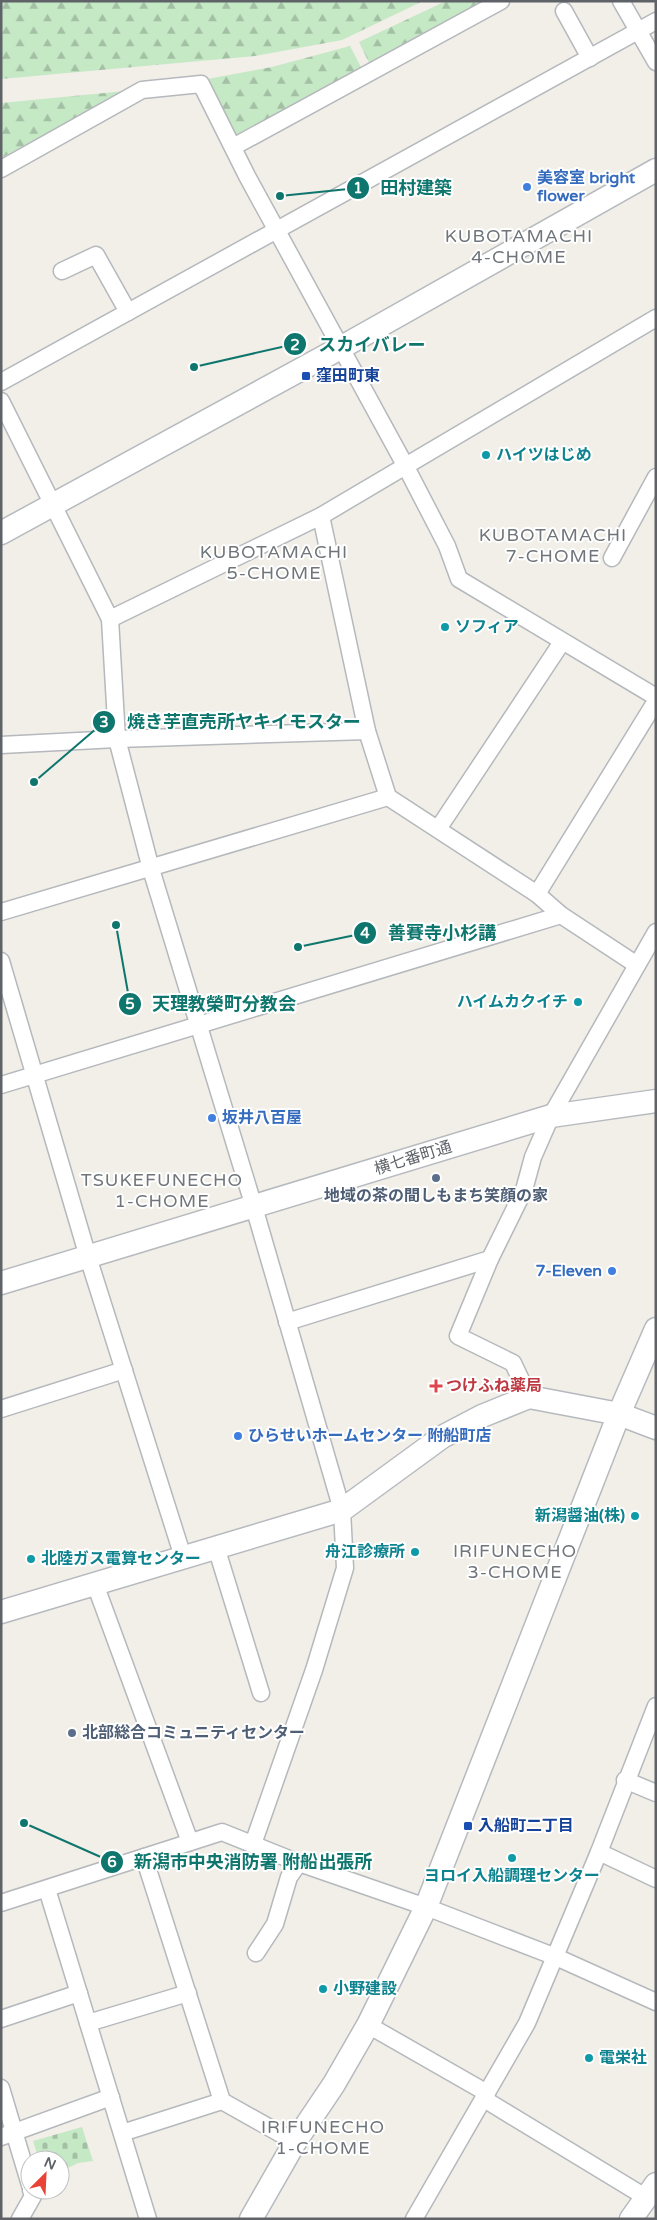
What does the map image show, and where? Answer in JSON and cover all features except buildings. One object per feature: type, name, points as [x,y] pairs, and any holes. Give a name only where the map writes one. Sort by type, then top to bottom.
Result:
[{"type":"street","points":[[233,147],[501,1]]},
{"type":"street","points":[[621,1],[637,32],[656,62]]},
{"type":"street","points":[[564,12],[590,58]]},
{"type":"street","points":[[1,382],[656,21]]},
{"type":"street","points":[[1,169],[142,90],[201,84],[233,147],[405,465],[447,546],[459,579],[656,697]]},
{"type":"street","points":[[1,533],[342,347],[656,170]]},
{"type":"street","points":[[62,271],[96,255],[128,312]]},
{"type":"street","points":[[110,618],[321,516],[656,318]]},
{"type":"street","points":[[1,402],[110,618],[118,739],[151,869],[254,1207],[342,1510],[344,1568],[314,1670],[253,1844]]},
{"type":"street","points":[[612,558],[656,477]]},
{"type":"street","points":[[321,516],[368,731],[388,798],[537,894],[561,915],[637,965]]},
{"type":"street","points":[[438,829],[562,642]]},
{"type":"street","points":[[537,894],[656,701]]},
{"type":"street","points":[[1,745],[118,739],[368,731]]},
{"type":"street","points":[[1,912],[388,798]]},
{"type":"street","points":[[1,1085],[199,1027],[561,915]]},
{"type":"street","points":[[529,1397],[513,1363],[458,1336],[490,1259],[524,1190],[533,1157],[551,1116],[656,932]]},
{"type":"street","points":[[1,961],[88,1257],[183,1557]]},
{"type":"street","name":"横七番町通","points":[[1,1283],[551,1116],[656,1101]]},
{"type":"street","points":[[287,1322],[490,1259]]},
{"type":"street","points":[[251,2219],[295,2142],[334,2084],[368,2025],[426,1907],[618,1414],[656,1329]]},
{"type":"street","points":[[1,1409],[124,1370]]},
{"type":"street","points":[[1,1612],[342,1510],[442,1437],[482,1416],[529,1397],[618,1414],[656,1428]]},
{"type":"street","points":[[216,1547],[261,1693]]},
{"type":"street","points":[[95,1584],[190,1842]]},
{"type":"street","points":[[414,2219],[527,2023],[599,1852],[625,1780],[656,1706]]},
{"type":"street","points":[[625,1780],[656,1793]]},
{"type":"street","points":[[1,1903],[222,1832],[300,1863],[426,1907],[556,1957],[656,2002]]},
{"type":"street","points":[[599,1852],[656,1879]]},
{"type":"street","points":[[144,1857],[222,2101],[295,2142]]},
{"type":"street","points":[[256,1953],[274,1924],[289,1877],[300,1863]]},
{"type":"street","points":[[46,1888],[148,2219]]},
{"type":"street","points":[[1,2019],[79,1993]]},
{"type":"street","points":[[88,2023],[188,1993]]},
{"type":"street","points":[[368,2025],[485,2096],[651,2191],[632,2219]]},
{"type":"street","points":[[1,2088],[8,2135],[20,2162]]},
{"type":"street","points":[[8,2135],[111,2097]]},
{"type":"street","points":[[122,2134],[222,2101]]},
{"type":"street","points":[[20,2219],[31,2200]]},
{"type":"green space","points":[[1,1],[423,1],[342,40],[255,56],[1,79]]},
{"type":"green space","points":[[446,1],[494,1],[371,67],[359,42]]},
{"type":"green space","points":[[350,46],[363,71],[237,136],[202,80],[272,67]]},
{"type":"green space","points":[[125,91],[1,158],[1,103]]},
{"type":"green space","points":[[82,2127],[93,2161],[78,2163],[70,2167],[70,2150],[36,2150],[33,2141]]},
{"type":"place","name":"美容室 bright flower","points":[[527,187]]},
{"type":"place","name":"田村建築","points":[[280,196]]},
{"type":"place","name":"スカイバレー","points":[[194,367]]},
{"type":"place","name":"窪田町東","points":[[306,376]]},
{"type":"place","name":"ハイツはじめ","points":[[486,455]]},
{"type":"place","name":"ソフィア","points":[[445,627]]},
{"type":"place","name":"焼き芋直売所ヤキイモスター","points":[[34,782]]},
{"type":"place","name":"天理教榮町分教会","points":[[116,925]]},
{"type":"place","name":"善賽寺小杉講","points":[[298,947]]},
{"type":"place","name":"ハイムカクイチ","points":[[578,1002]]},
{"type":"place","name":"坂井八百屋","points":[[212,1118]]},
{"type":"place","name":"地域の茶の間しもまち笑顔の家","points":[[436,1178]]},
{"type":"place","name":"7-Eleven","points":[[612,1271]]},
{"type":"place","name":"つけふね薬局","points":[[436,1386]]},
{"type":"place","name":"ひらせいホームセンター 附船町店","points":[[238,1436]]},
{"type":"place","name":"新潟醤油(株)","points":[[635,1516]]},
{"type":"place","name":"舟江診療所","points":[[415,1552]]},
{"type":"place","name":"北陸ガス電算センター","points":[[31,1559]]},
{"type":"place","name":"北部総合コミュニティセンター","points":[[72,1733]]},
{"type":"place","name":"新潟市中央消防署 附船出張所","points":[[24,1823]]},
{"type":"place","name":"入船町二丁目","points":[[468,1826]]},
{"type":"place","name":"ヨロイ入船調理センター","points":[[512,1858]]},
{"type":"place","name":"小野建設","points":[[323,1989]]},
{"type":"place","name":"電栄社","points":[[589,2058]]},
{"type":"district","name":"KUBOTAMACHI 4-CHOME","points":[[519,246]]},
{"type":"district","name":"KUBOTAMACHI 7-CHOME","points":[[553,545]]},
{"type":"district","name":"KUBOTAMACHI 5-CHOME","points":[[274,562]]},
{"type":"district","name":"TSUKEFUNECHO 1-CHOME","points":[[162,1190]]},
{"type":"district","name":"IRIFUNECHO 3-CHOME","points":[[515,1561]]},
{"type":"district","name":"IRIFUNECHO 1-CHOME","points":[[323,2137]]}]
